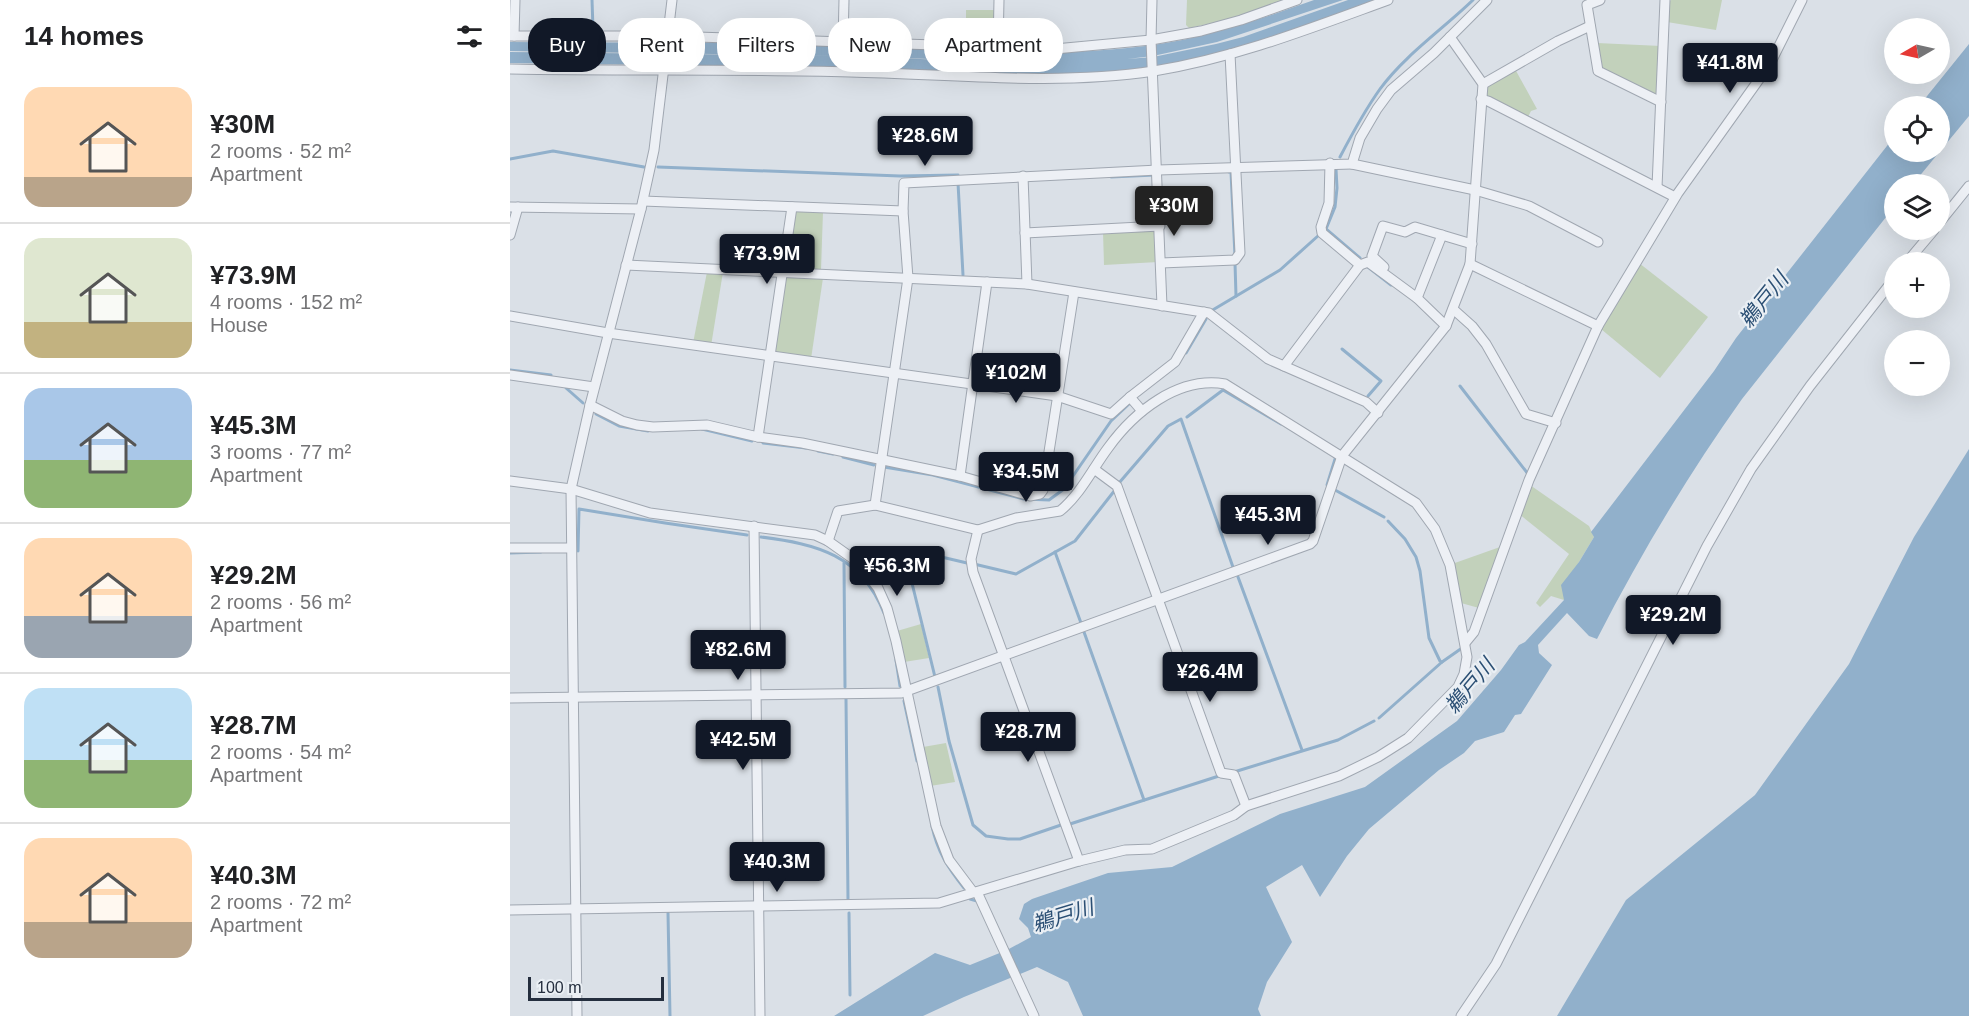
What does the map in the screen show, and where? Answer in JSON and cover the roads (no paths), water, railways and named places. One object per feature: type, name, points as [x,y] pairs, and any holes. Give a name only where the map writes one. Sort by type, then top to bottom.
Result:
[{"type":"street","points":[[515,0],[512,36],[618,37]]},
{"type":"street","points":[[670,18],[672,0]]},
{"type":"street","points":[[844,0],[844,18]]},
{"type":"street","points":[[999,0],[999,18]]},
{"type":"street","points":[[1152,0],[1151,42],[1162,306]]},
{"type":"street","points":[[1063,48],[1151,42],[1241,20],[1297,0]]},
{"type":"street","points":[[705,70],[1060,78],[1154,71],[1230,54],[1283,38],[1388,0]]},
{"type":"street","points":[[1352,164],[1360,138],[1391,90],[1487,0]]},
{"type":"street","points":[[1600,0],[1587,5],[1598,71],[1661,102]]},
{"type":"street","points":[[1657,187],[1665,0]]},
{"type":"street","points":[[1466,643],[1474,633],[1529,480],[1598,326],[1676,197],[1770,64],[1802,0]]},
{"type":"street","points":[[1483,84],[1558,41],[1590,26]]},
{"type":"street","points":[[510,698],[901,693],[1310,544],[1342,456],[1446,326],[1470,264],[1483,84],[1450,37]]},
{"type":"street","points":[[705,39],[828,42]]},
{"type":"street","points":[[1161,263],[1235,260],[1240,253],[1230,54]]},
{"type":"street","points":[[510,69],[618,70]]},
{"type":"street","points":[[577,1016],[571,489],[594,387],[642,205],[654,150],[665,72]]},
{"type":"street","points":[[1481,99],[1676,197]]},
{"type":"street","points":[[1330,163],[1329,203],[1321,231],[1360,265]]},
{"type":"street","points":[[875,505],[908,278],[902,188],[904,183],[909,181],[1330,163],[1352,164],[1475,190],[1529,206],[1598,242]]},
{"type":"street","points":[[1023,176],[1027,284]]},
{"type":"street","points":[[1950,210],[1969,186]]},
{"type":"street","points":[[510,235],[514,207],[642,205],[903,211]]},
{"type":"street","points":[[758,437],[792,207]]},
{"type":"street","points":[[1025,233],[1160,226]]},
{"type":"street","points":[[1446,326],[1372,256],[1383,226],[1405,232],[1415,227],[1472,244]]},
{"type":"street","points":[[1415,296],[1442,235]]},
{"type":"street","points":[[1915,252],[1926,240]]},
{"type":"street","points":[[1284,366],[1360,265],[1368,262],[1415,296]]},
{"type":"street","points":[[1470,264],[1598,326]]},
{"type":"street","points":[[626,265],[1027,284],[1204,312],[1209,313],[1268,359],[1366,402],[1378,413]]},
{"type":"street","points":[[960,476],[987,282]]},
{"type":"street","points":[[590,405],[622,421],[637,425],[653,427],[707,425],[960,476],[1030,496],[1040,494],[1043,490],[1074,292]]},
{"type":"street","points":[[1461,1016],[1496,964],[1707,546],[1751,469],[1810,386],[1884,292]]},
{"type":"street","points":[[1453,309],[1472,326],[1485,344],[1503,371],[1526,414],[1556,423]]},
{"type":"street","points":[[510,316],[771,357],[1057,396],[1111,414],[1175,362],[1204,312]]},
{"type":"street","points":[[510,375],[594,387]]},
{"type":"street","points":[[510,910],[939,903],[1079,861],[1125,850],[1152,849],[1234,815],[1246,807],[1339,776],[1378,757],[1408,738],[1450,698],[1464,674],[1467,657],[1466,643],[1450,565],[1435,529],[1416,503],[1225,384],[1216,382],[1192,384],[1176,389],[1142,411],[1110,445],[1060,511],[1016,518],[978,530],[875,505],[838,511],[828,541]]},
{"type":"street","points":[[1130,397],[1142,411]]},
{"type":"street","points":[[1094,468],[1117,486],[1221,773],[1234,775],[1246,807]]},
{"type":"street","points":[[510,481],[571,489],[650,513],[815,535],[852,558],[878,588],[887,608],[942,845],[949,860],[975,892],[1034,1016]]},
{"type":"street","points":[[754,526],[760,1016]]},
{"type":"street","points":[[978,530],[971,564],[1079,861]]},
{"type":"street","points":[[510,548],[571,548]]},
{"type":"water","points":[[1314,0],[1343,0],[1217,42],[1153,56],[1127,59],[1153,57],[1243,37],[1348,0],[1381,0],[1248,46],[1176,64],[1121,72],[1030,74],[978,72],[1063,72],[1063,51],[1153,45],[1235,27]]},
{"type":"water","points":[[510,42],[528,42],[528,51],[510,51]]},
{"type":"water","points":[[606,42],[618,43],[618,53],[606,52]]},
{"type":"water","points":[[705,43],[717,43],[717,54],[705,54]]},
{"type":"water","points":[[816,44],[828,44],[828,56],[816,56]]},
{"type":"water","points":[[1969,44],[1969,116],[1950,139],[1950,96],[1927,96],[1937,84],[1950,84],[1950,68]]},
{"type":"water","points":[[912,47],[924,48],[924,59],[912,58]]},
{"type":"water","points":[[510,52],[528,52],[528,63],[510,63]]},
{"type":"water","points":[[606,53],[618,53],[618,64],[606,64]]},
{"type":"water","points":[[705,54],[717,54],[717,65],[705,65]]},
{"type":"water","points":[[816,56],[828,56],[828,67],[816,67]]},
{"type":"water","points":[[912,59],[924,59],[924,70],[912,69]]},
{"type":"water","name":"鵜戸川","points":[[1884,150],[1884,162],[1931,162],[1921,174],[1884,174],[1884,220],[1742,399],[1665,516],[1597,639],[1589,636],[1567,613],[1538,645],[1539,653],[1552,665],[1521,714],[1515,715],[1504,732],[1475,741],[1464,753],[1439,770],[1369,829],[1347,856],[1320,897],[1302,865],[1266,887],[1292,942],[1267,982],[1258,1009],[1261,1016],[1083,1016],[1068,982],[1037,967],[923,1016],[834,1016],[935,953],[970,965],[1007,950],[1031,937],[1028,928],[1019,919],[1024,904],[1032,899],[1108,873],[1172,867],[1280,814],[1365,787],[1457,721],[1501,670],[1519,645],[1525,642],[1564,600],[1561,585],[1579,562],[1594,537],[1591,532],[1714,371],[1736,338]]},
{"type":"water","points":[[1969,449],[1969,1016],[1557,1016],[1626,900],[1755,795],[1849,664],[1914,537]]},
{"type":"waterway","points":[[592,0],[593,18]]},
{"type":"waterway","points":[[1340,157],[1369,105],[1390,77],[1473,0]]},
{"type":"waterway","points":[[510,159],[553,151],[644,167]]},
{"type":"waterway","points":[[658,167],[900,176],[958,175]]},
{"type":"waterway","points":[[1336,169],[1335,207],[1326,229],[1360,258]]},
{"type":"waterway","points":[[1229,172],[1231,172],[1235,256]]},
{"type":"waterway","points":[[1111,177],[1155,175]]},
{"type":"waterway","points":[[960,183],[958,183],[963,275]]},
{"type":"waterway","points":[[1211,311],[1280,270],[1319,235]]},
{"type":"waterway","points":[[1235,263],[1236,296]]},
{"type":"waterway","points":[[1368,267],[1391,285]]},
{"type":"waterway","points":[[1186,353],[1206,319]]},
{"type":"waterway","points":[[1342,349],[1381,381],[1368,396]]},
{"type":"waterway","points":[[510,370],[551,375]]},
{"type":"waterway","points":[[1460,386],[1528,474]]},
{"type":"waterway","points":[[566,388],[583,403]]},
{"type":"waterway","points":[[1187,417],[1223,390],[1281,424]]},
{"type":"waterway","points":[[884,467],[933,475],[1024,499],[1049,500],[1064,489],[1111,421],[1129,404]]},
{"type":"waterway","points":[[596,414],[619,426],[648,431]]},
{"type":"waterway","points":[[1119,483],[1168,426],[1181,419],[1234,570]]},
{"type":"waterway","points":[[702,429],[752,441]]},
{"type":"waterway","points":[[763,443],[806,448]]},
{"type":"waterway","points":[[818,451],[833,454]]},
{"type":"waterway","points":[[1329,486],[1327,485],[1336,456]]},
{"type":"waterway","points":[[843,457],[874,465]]},
{"type":"waterway","points":[[974,564],[1016,574],[1075,541],[1115,490]]},
{"type":"waterway","points":[[1335,490],[1384,517]]},
{"type":"waterway","points":[[578,551],[579,509],[747,535]]},
{"type":"waterway","points":[[1388,521],[1405,539],[1416,557],[1429,638],[1442,662]]},
{"type":"waterway","points":[[761,537],[818,549],[850,565],[874,593],[884,613]]},
{"type":"waterway","points":[[935,677],[909,571],[916,551],[967,563]]},
{"type":"waterway","points":[[510,553],[541,552]]},
{"type":"waterway","points":[[1055,552],[1081,623]]},
{"type":"waterway","points":[[844,563],[845,687]]},
{"type":"waterway","points":[[1238,577],[1302,750]]},
{"type":"waterway","points":[[1084,632],[1144,800]]},
{"type":"waterway","points":[[1379,718],[1442,662],[1462,648]]},
{"type":"waterway","points":[[896,660],[900,686]]},
{"type":"waterway","points":[[938,687],[949,741],[973,825],[986,836],[1008,839],[1020,839],[1061,825]]},
{"type":"waterway","points":[[846,699],[848,899]]},
{"type":"waterway","points":[[904,701],[917,761]]},
{"type":"waterway","points":[[1234,772],[1338,740],[1374,721]]},
{"type":"waterway","points":[[1070,824],[1222,775]]},
{"type":"waterway","points":[[932,826],[944,859],[964,888]]},
{"type":"waterway","points":[[970,899],[977,901]]},
{"type":"waterway","points":[[668,913],[670,1016]]},
{"type":"waterway","points":[[849,913],[850,995]]}]
